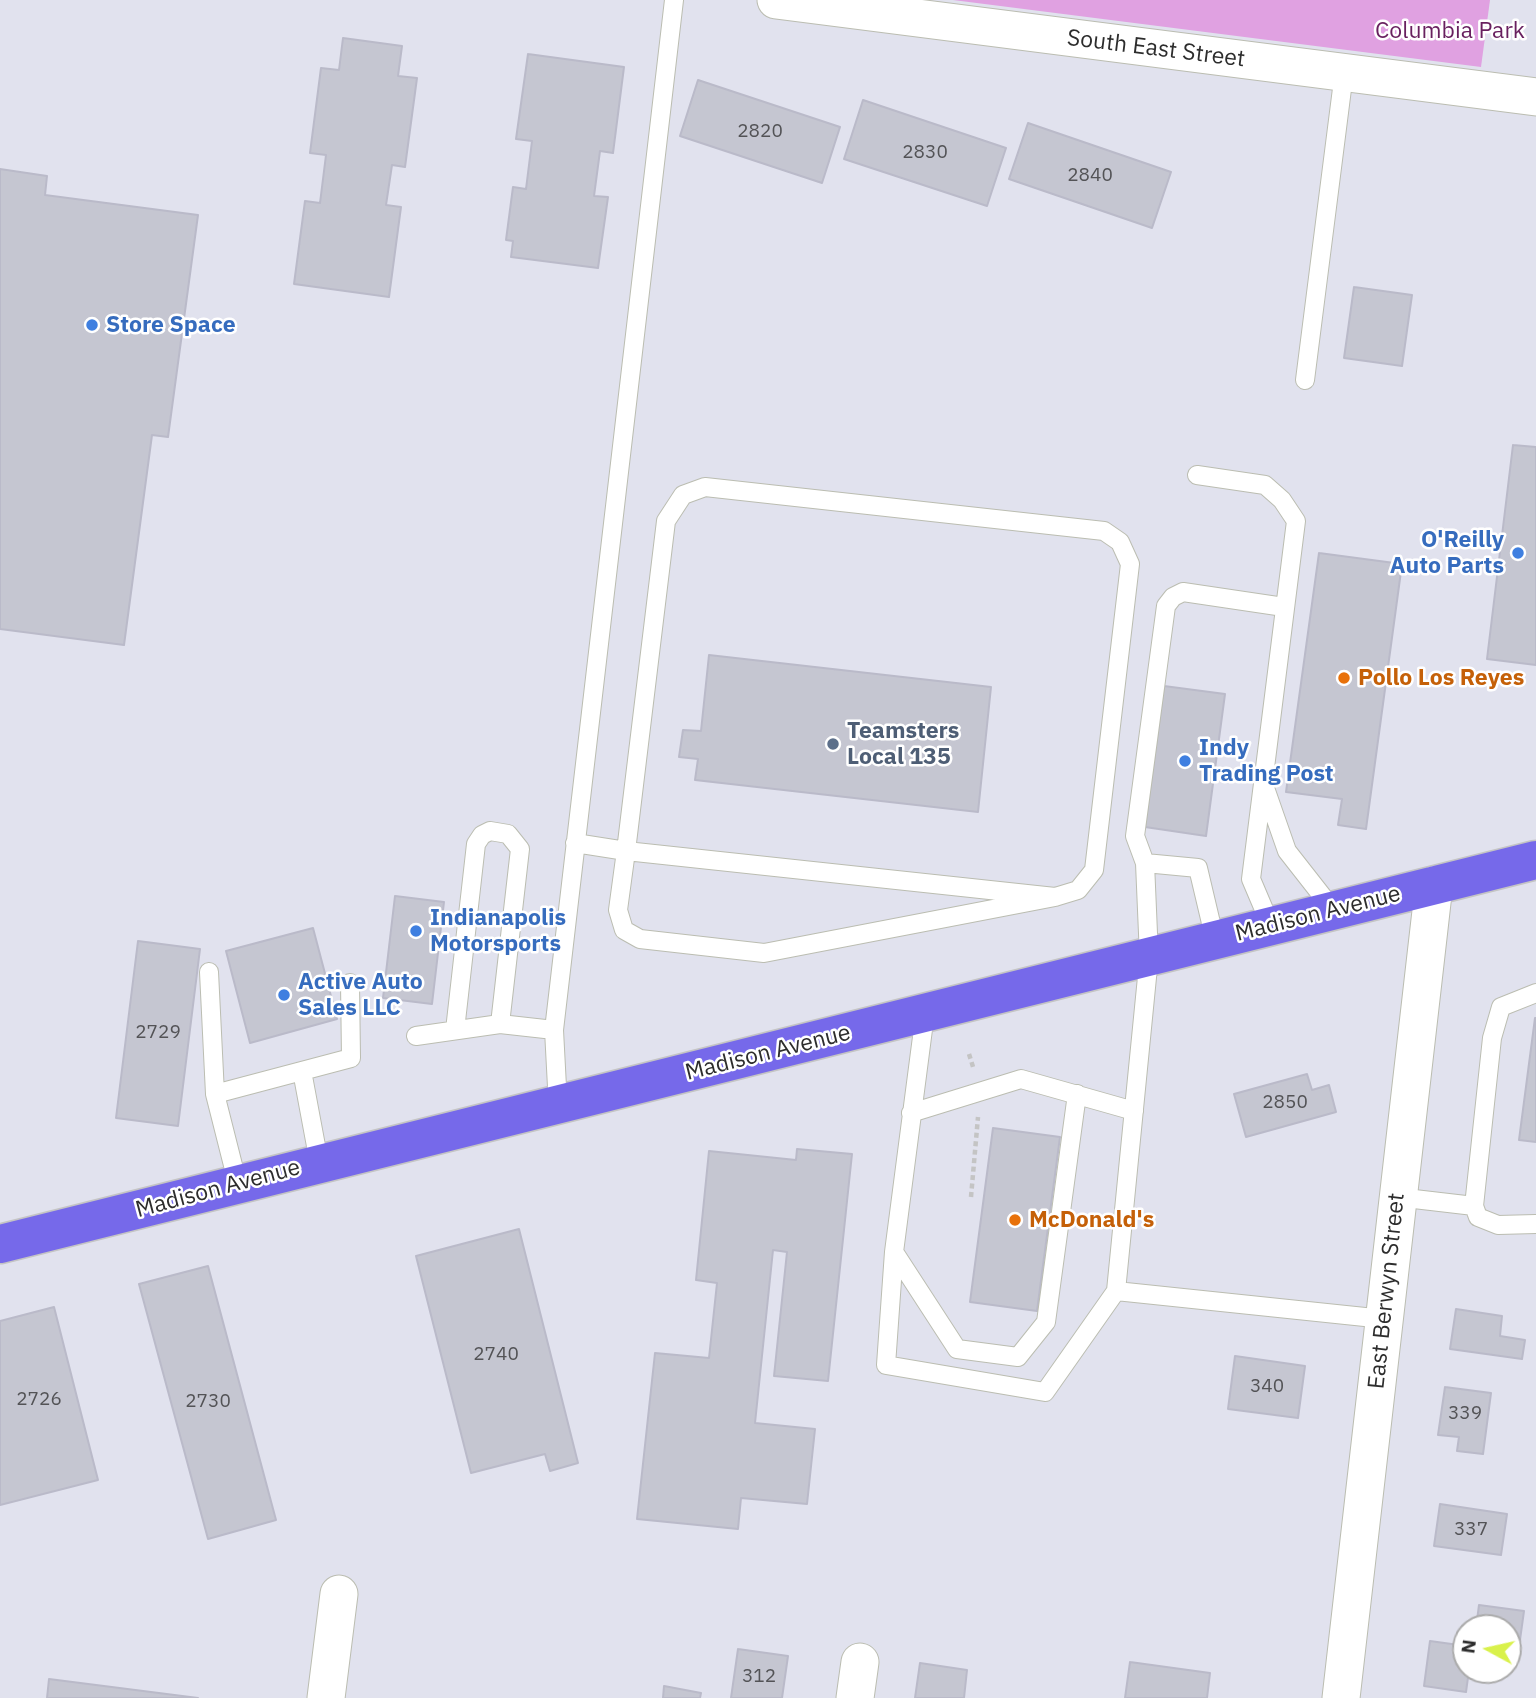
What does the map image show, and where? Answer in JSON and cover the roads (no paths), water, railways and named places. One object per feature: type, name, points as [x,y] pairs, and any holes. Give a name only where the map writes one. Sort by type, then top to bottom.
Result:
[{"type":"main road","name":"Madison Avenue","points":[[0,1244],[238,1185],[319,1162],[558,1106],[1536,860]]},
{"type":"street","name":"South East Street","points":[[776,0],[1536,97]]},
{"type":"street","name":"East Berwyn Street","points":[[1341,1698],[1434,885]]},
{"type":"street","points":[[326,1698],[340,1594]]},
{"type":"street","points":[[855,1698],[860,1662]]},
{"type":"lane","points":[[558,1106],[554,1030],[674,0]]},
{"type":"lane","points":[[1306,380],[1344,73]]},
{"type":"lane","points":[[1197,475],[1265,485],[1282,500],[1296,521],[1251,879],[1270,926]]},
{"type":"lane","points":[[705,487],[1104,531],[1120,542],[1130,564],[1094,870],[1077,890],[1055,897],[764,953],[640,939],[624,930],[618,910],[626,851],[666,521],[683,495],[705,487]]},
{"type":"lane","points":[[925,1014],[894,1252],[886,1365],[1045,1392],[1116,1291],[1149,957],[1145,863],[1135,836],[1166,606],[1173,597],[1183,592],[1284,607]]},
{"type":"lane","points":[[1262,778],[1287,851],[1334,911]]},
{"type":"lane","points":[[455,1030],[476,844],[482,835],[490,831],[508,834],[520,849],[500,1024]]},
{"type":"lane","points":[[575,843],[626,851],[1055,897]]},
{"type":"lane","points":[[1145,863],[1198,868],[1215,940]]},
{"type":"lane","points":[[209,972],[215,1094],[238,1185]]},
{"type":"lane","points":[[215,1094],[351,1058],[350,984]]},
{"type":"lane","points":[[1536,993],[1501,1007],[1492,1038],[1474,1206],[1478,1217],[1498,1225],[1536,1224]]},
{"type":"lane","points":[[416,1036],[500,1024],[554,1030]]},
{"type":"lane","points":[[303,1071],[319,1162]]},
{"type":"lane","points":[[911,1113],[1021,1079],[1134,1111]]},
{"type":"lane","points":[[894,1252],[957,1349],[1018,1357],[1046,1322],[1077,1094]]},
{"type":"lane","points":[[1398,1197],[1474,1206]]},
{"type":"lane","points":[[1116,1291],[1384,1319]]},
{"type":"place","name":"Store Space","points":[[92,325]]},
{"type":"place","name":"O'Reilly Auto Parts","points":[[1518,553]]},
{"type":"place","name":"Pollo Los Reyes","points":[[1344,678]]},
{"type":"place","name":"Teamsters Local 135","points":[[833,744]]},
{"type":"place","name":"Indy Trading Post","points":[[1185,761]]},
{"type":"place","name":"Indianapolis Motorsports","points":[[416,931]]},
{"type":"place","name":"Active Auto Sales LLC","points":[[284,995]]},
{"type":"place","name":"McDonald's","points":[[1015,1220]]},
{"type":"park label","name":"Columbia Park","points":[[1450,31]]}]
